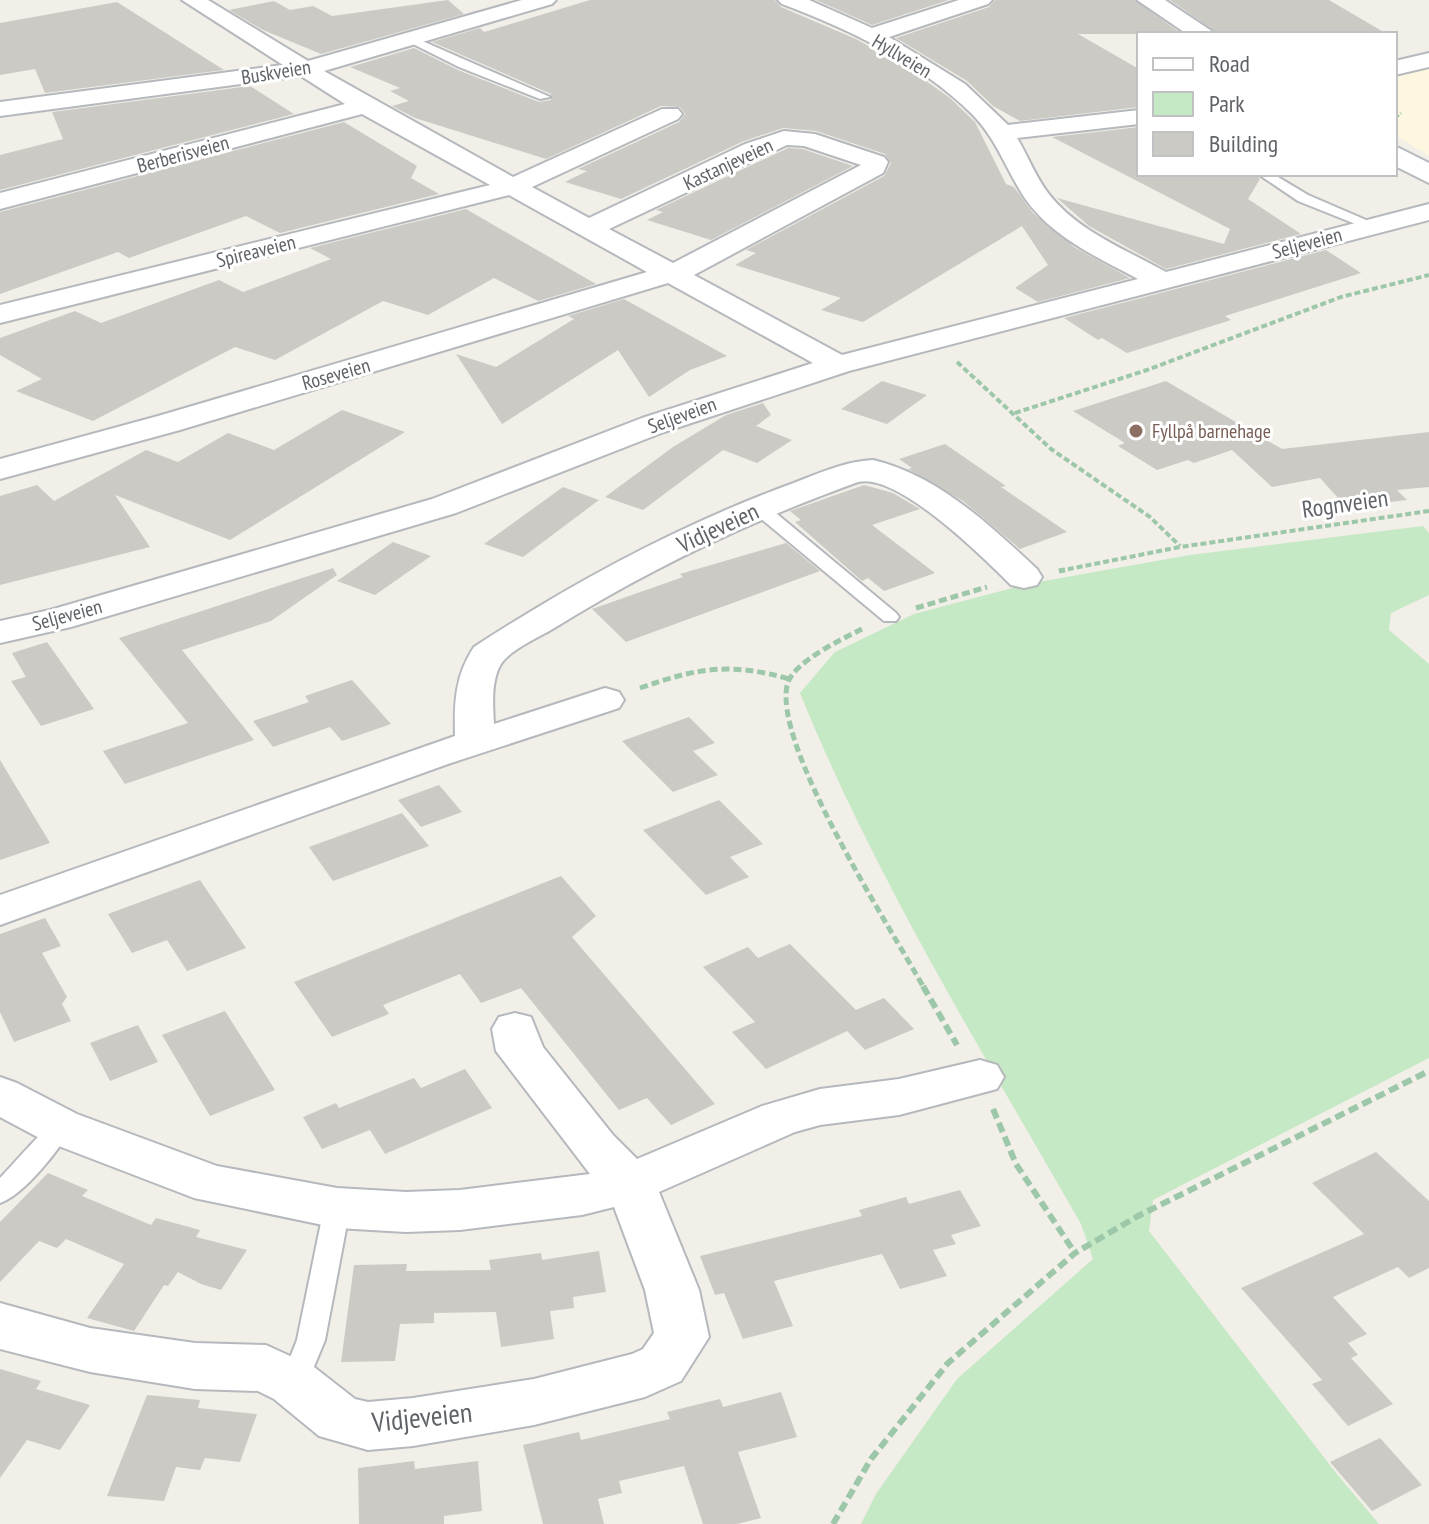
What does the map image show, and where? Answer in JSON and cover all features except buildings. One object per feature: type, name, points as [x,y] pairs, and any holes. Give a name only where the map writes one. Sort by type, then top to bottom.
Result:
[{"type":"main road","points":[[1149,0],[1201,32]]},
{"type":"main road","points":[[1397,155],[1429,175]]},
{"type":"street","points":[[193,0],[365,106],[838,365]]},
{"type":"street","name":"Buskveien","points":[[1,107],[305,69],[413,40],[509,4],[545,0]]},
{"type":"street","name":"Hyllveien","points":[[789,0],[869,36],[958,89],[979,106],[1001,133],[1045,206],[1087,238],[1163,281]]},
{"type":"street","points":[[869,36],[981,0]]},
{"type":"street","points":[[1397,68],[1429,60]]},
{"type":"street","name":"Berberisveien","points":[[0,201],[365,106]]},
{"type":"street","points":[[511,187],[670,114]]},
{"type":"street","points":[[1001,133],[1137,117]]},
{"type":"street","name":"Kastanjeveien","points":[[589,228],[754,149],[784,138],[806,139],[875,162],[874,168],[824,196],[702,262],[671,274]]},
{"type":"street","name":"Spireaveien","points":[[0,314],[511,187]]},
{"type":"street","name":"Seljeveien","points":[[0,632],[73,615],[444,506],[653,425],[838,365],[1429,212]]},
{"type":"street","name":"Roseveien","points":[[0,469],[169,423],[671,274]]},
{"type":"street","name":"Vidjeveien","points":[[475,743],[473,688],[478,669],[487,655],[598,587],[759,508],[859,471],[882,471],[927,497],[1000,553],[1024,577]]},
{"type":"street","points":[[0,911],[605,700]]},
{"type":"street","name":"Vidjeveien","points":[[0,1325],[15,1332],[90,1350],[195,1366],[266,1368],[294,1383],[339,1419],[368,1426],[413,1422],[534,1402],[645,1374],[662,1365],[682,1337],[672,1290],[630,1183],[595,1148],[520,1051],[515,1029]]},
{"type":"street","points":[[0,1095],[60,1127],[212,1184],[337,1208],[406,1212],[460,1210],[582,1196],[630,1183],[779,1119],[820,1107],[899,1097],[980,1077]]},
{"type":"lane","points":[[413,40],[463,65],[544,97]]},
{"type":"lane","name":"Seljeveien","points":[[1267,176],[1303,198],[1373,226]]},
{"type":"lane","points":[[759,508],[890,617]]},
{"type":"lane","points":[[0,1193],[38,1156],[60,1127]]},
{"type":"lane","points":[[294,1383],[311,1340],[337,1208]]},
{"type":"path","points":[[1397,116],[1401,113]]},
{"type":"path","points":[[1015,413],[1147,370],[1341,297],[1429,275]]},
{"type":"path","points":[[931,342],[1015,413],[1051,449],[1150,517],[1180,547]]},
{"type":"path","name":"Rognveien","points":[[789,679],[824,648],[890,617],[1024,577],[1180,547],[1429,511]]},
{"type":"path","points":[[605,700],[707,666],[754,668],[789,679],[786,711],[800,761],[817,798],[947,1032],[980,1077],[1016,1164],[1075,1253]]},
{"type":"path","points":[[833,1524],[871,1459],[948,1363],[1075,1253],[1138,1216],[1429,1071]]},
{"type":"shaded area","points":[[1429,66],[1429,156],[1397,136],[1397,74]]},
{"type":"green space","points":[[1423,526],[1429,533],[1429,595],[1391,613],[1389,630],[1429,664],[1429,1058],[1153,1200],[1149,1231],[1379,1524],[861,1524],[876,1494],[957,1379],[1093,1259],[1081,1224],[896,897],[800,693],[835,652],[914,614],[1027,584],[1190,555]]},
{"type":"place","name":"Fyllpå barnehage","points":[[1136,431]]}]
